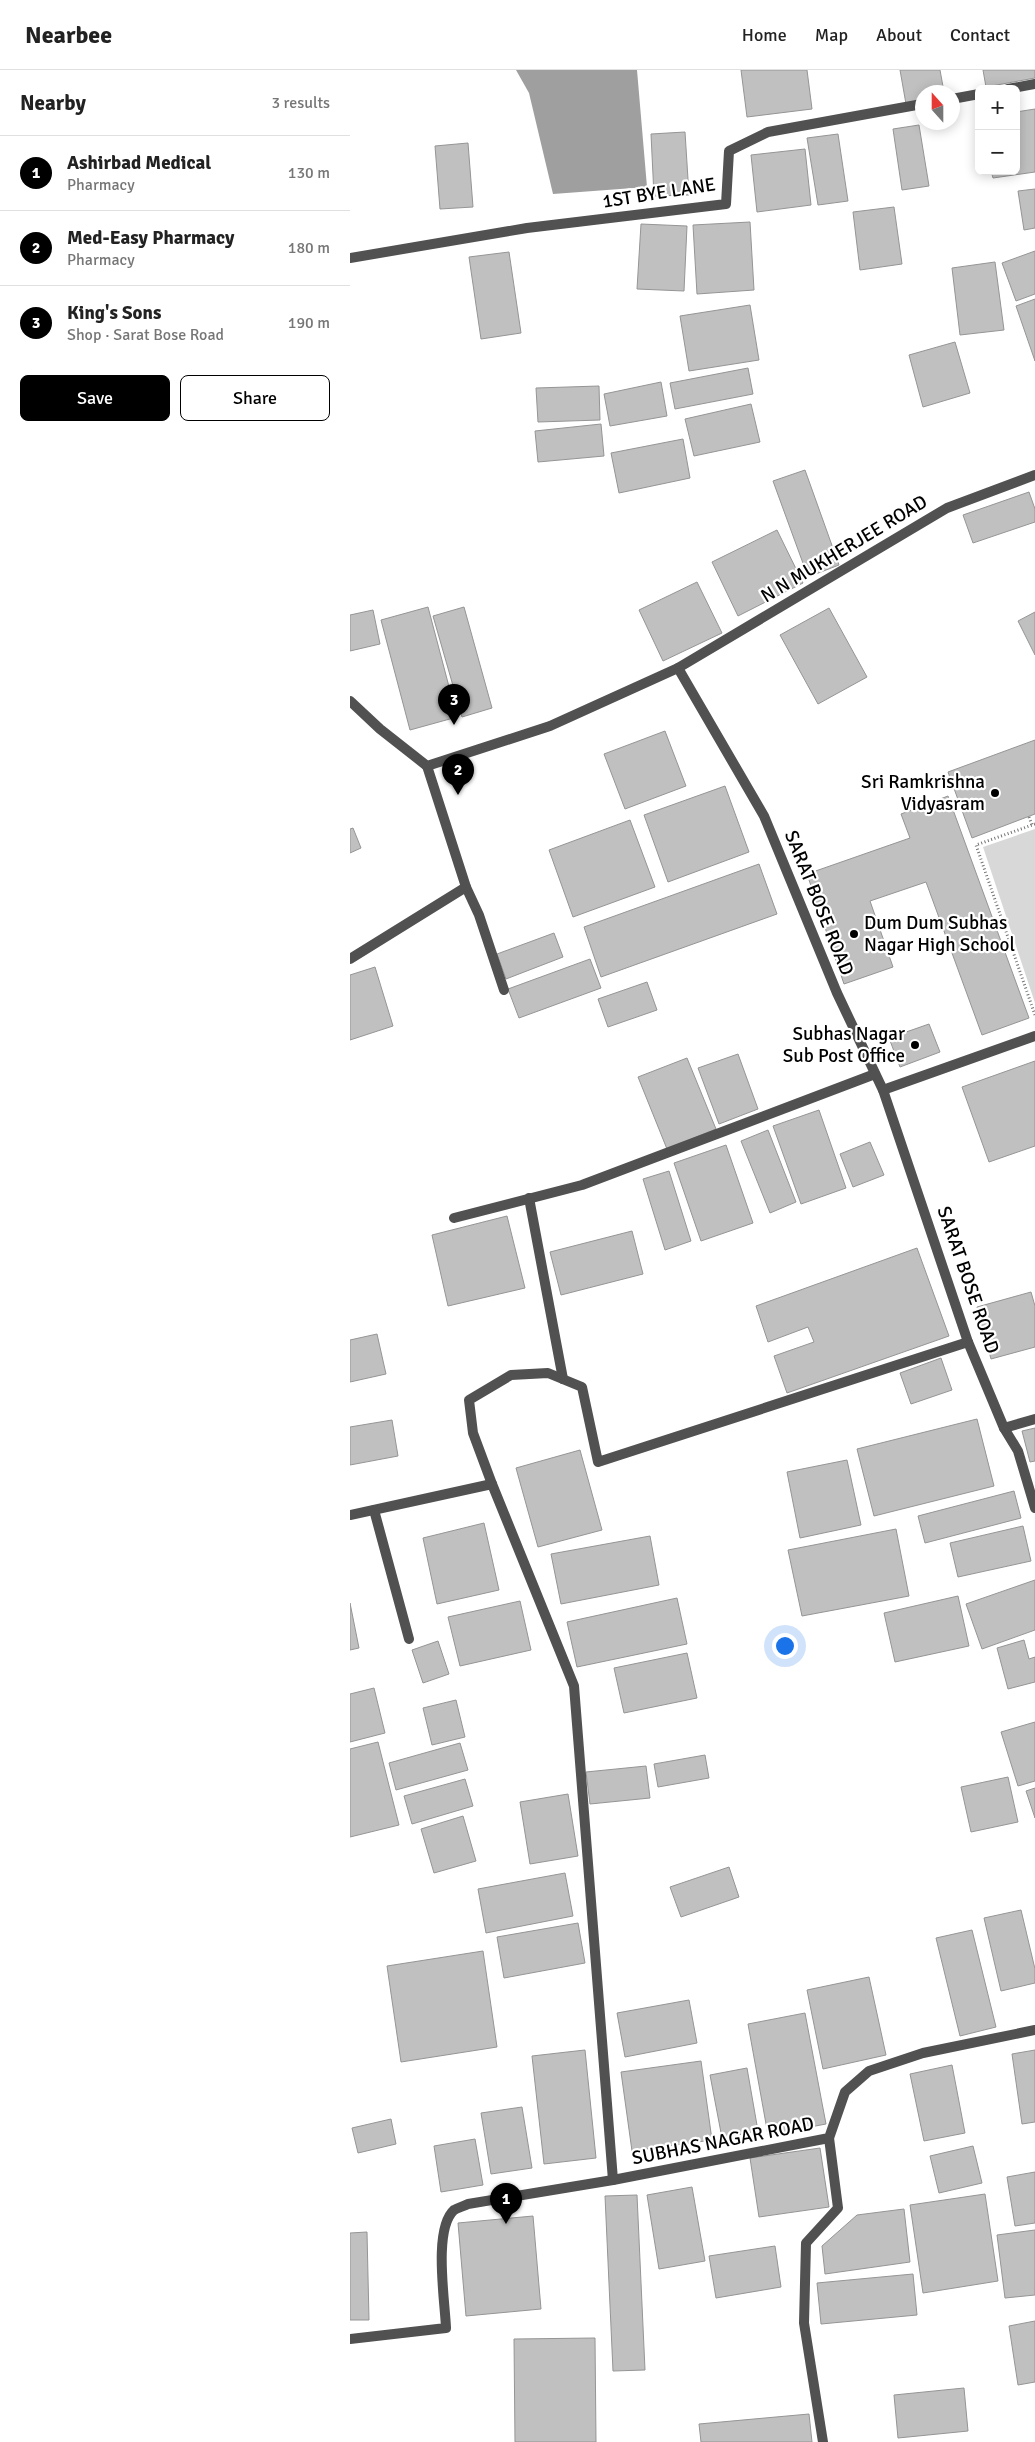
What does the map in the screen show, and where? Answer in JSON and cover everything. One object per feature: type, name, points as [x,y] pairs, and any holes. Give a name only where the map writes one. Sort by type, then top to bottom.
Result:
[{"type":"street","points":[[1020,87],[1035,84]]},
{"type":"street","points":[[960,98],[975,95]]},
{"type":"street","name":"1ST BYE LANE","points":[[350,258],[527,228],[726,204],[729,151],[768,132],[915,105]]},
{"type":"street","name":"N N MUKHERJEE ROAD","points":[[678,668],[947,508],[1035,475]]},
{"type":"street","points":[[427,766],[550,726],[678,668]]},
{"type":"street","name":"SARAT BOSE ROAD","points":[[678,668],[764,816],[837,993],[883,1090],[968,1342],[1004,1428],[1018,1451],[1035,1508]]},
{"type":"street","points":[[350,701],[380,729],[427,766],[466,887],[479,915],[504,990]]},
{"type":"street","points":[[350,959],[466,887]]},
{"type":"street","points":[[883,1090],[1035,1036]]},
{"type":"street","points":[[454,1218],[582,1185],[875,1074]]},
{"type":"street","points":[[529,1198],[563,1379]]},
{"type":"street","points":[[613,2180],[574,1686],[492,1484],[474,1433],[469,1400],[511,1375],[548,1373],[582,1387],[598,1462],[968,1342]]},
{"type":"street","points":[[1004,1428],[1035,1419]]},
{"type":"street","points":[[350,1514],[492,1484]]},
{"type":"street","points":[[374,1510],[409,1639]]},
{"type":"street","name":"SUBHAS NAGAR ROAD","points":[[350,2339],[446,2328],[442,2240],[446,2224],[454,2210],[468,2204],[492,2198],[613,2180],[829,2138],[845,2092],[869,2071],[923,2052],[1035,2030]]},
{"type":"street","points":[[823,2442],[804,2323],[806,2243],[838,2208],[829,2138]]},
{"type":"path","points":[[1028,817],[1033,824],[976,845],[1035,1015]]},
{"type":"shaded area","points":[[516,70],[637,70],[647,187],[553,194],[529,93]]},
{"type":"shaded area","points":[[1035,829],[1035,1003],[983,847]]},
{"type":"building","points":[[741,70],[807,70],[812,109],[747,117]]},
{"type":"building","points":[[900,70],[940,70],[943,85],[915,85],[915,102],[906,104]]},
{"type":"building","points":[[983,70],[1035,70],[1035,78],[997,85],[986,85]]},
{"type":"building","points":[[1035,109],[1035,172],[1020,174],[1020,130],[1020,111]]},
{"type":"building","points":[[915,126],[915,130],[920,130],[929,186],[902,190],[893,129]]},
{"type":"building","points":[[685,132],[689,195],[654,196],[651,134]]},
{"type":"building","points":[[838,134],[848,201],[818,205],[807,138]]},
{"type":"building","points":[[468,143],[473,207],[440,209],[435,146]]},
{"type":"building","points":[[805,149],[811,205],[757,212],[751,155]]},
{"type":"building","points":[[992,175],[1014,175],[993,178]]},
{"type":"building","points":[[1035,189],[1035,228],[1024,230],[1018,191]]},
{"type":"building","points":[[894,207],[902,264],[860,270],[853,212]]},
{"type":"building","points":[[750,222],[754,290],[697,294],[693,225]]},
{"type":"building","points":[[641,224],[687,226],[684,291],[637,289]]},
{"type":"building","points":[[1035,251],[1035,294],[1016,301],[1002,263]]},
{"type":"building","points":[[509,252],[521,333],[481,339],[469,257]]},
{"type":"building","points":[[995,262],[1004,330],[960,335],[952,268]]},
{"type":"building","points":[[1035,299],[1035,361],[1016,306]]},
{"type":"building","points":[[750,305],[759,360],[689,371],[680,316]]},
{"type":"building","points":[[955,342],[970,393],[923,407],[909,355]]},
{"type":"building","points":[[748,368],[753,394],[675,409],[670,383]]},
{"type":"building","points":[[661,382],[667,416],[610,426],[604,394]]},
{"type":"building","points":[[599,386],[600,420],[538,422],[536,388]]},
{"type":"building","points":[[751,404],[760,442],[694,456],[685,419]]},
{"type":"building","points":[[601,424],[604,456],[538,462],[535,431]]},
{"type":"building","points":[[683,439],[690,478],[619,493],[611,453]]},
{"type":"building","points":[[805,470],[839,565],[808,577],[773,481]]},
{"type":"building","points":[[1029,492],[1035,509],[1035,522],[973,543],[963,515]]},
{"type":"building","points":[[777,530],[803,583],[738,616],[712,562]]},
{"type":"building","points":[[697,582],[722,633],[663,661],[639,610]]},
{"type":"building","points":[[428,607],[457,717],[410,730],[381,620]]},
{"type":"building","points":[[464,607],[492,708],[462,717],[433,616]]},
{"type":"building","points":[[829,608],[867,677],[818,704],[780,635]]},
{"type":"building","points":[[373,610],[380,644],[350,651],[350,615]]},
{"type":"building","points":[[1035,612],[1035,655],[1018,621]]},
{"type":"building","points":[[665,731],[686,786],[625,809],[604,754]]},
{"type":"building","name":"Sri Ramkrishna Vidyasram","points":[[1035,740],[1035,814],[972,838],[948,772]]},
{"type":"building","points":[[725,786],[749,852],[668,882],[644,815]]},
{"type":"building","name":"Dum Dum Subhas Nagar High School","points":[[948,796],[1029,1018],[982,1035],[926,882],[870,901],[893,967],[844,984],[807,874],[910,838],[901,814]]},
{"type":"building","points":[[630,820],[655,887],[573,917],[549,850]]},
{"type":"building","points":[[353,828],[361,848],[350,853],[350,829]]},
{"type":"building","points":[[759,864],[777,914],[601,977],[584,927]]},
{"type":"building","points":[[554,933],[563,957],[506,979],[497,954]]},
{"type":"building","points":[[590,959],[601,988],[519,1018],[508,989]]},
{"type":"building","points":[[375,967],[393,1026],[350,1040],[350,975]]},
{"type":"building","points":[[647,982],[657,1010],[608,1027],[598,999]]},
{"type":"building","name":"Subhas Nagar Sub Post Office","points":[[929,1024],[940,1052],[900,1067],[889,1038]]},
{"type":"building","points":[[738,1054],[758,1109],[719,1124],[698,1068]]},
{"type":"building","points":[[687,1058],[716,1129],[667,1149],[638,1077]]},
{"type":"building","points":[[1035,1061],[1035,1146],[989,1162],[962,1087]]},
{"type":"building","points":[[819,1110],[846,1188],[801,1204],[773,1126]]},
{"type":"building","points":[[768,1130],[796,1202],[770,1213],[741,1141]]},
{"type":"building","points":[[870,1142],[884,1175],[853,1187],[840,1154]]},
{"type":"building","points":[[726,1145],[753,1223],[701,1241],[674,1163]]},
{"type":"building","points":[[669,1171],[691,1241],[665,1250],[643,1179]]},
{"type":"building","points":[[507,1216],[525,1288],[448,1306],[432,1235]]},
{"type":"building","points":[[632,1231],[643,1274],[561,1295],[550,1252]]},
{"type":"building","points":[[917,1248],[949,1336],[787,1393],[774,1356],[814,1342],[808,1327],[768,1342],[756,1306]]},
{"type":"building","points":[[1031,1292],[1035,1306],[1035,1347],[991,1359],[977,1307]]},
{"type":"building","points":[[377,1334],[386,1374],[350,1382],[350,1340]]},
{"type":"building","points":[[941,1358],[952,1390],[911,1404],[900,1373]]},
{"type":"building","points":[[977,1419],[994,1486],[874,1516],[857,1449]]},
{"type":"building","points":[[392,1420],[398,1456],[350,1465],[350,1427]]},
{"type":"building","points":[[1035,1428],[1035,1461],[1030,1462],[1022,1431]]},
{"type":"building","points":[[580,1450],[602,1530],[538,1547],[516,1468]]},
{"type":"building","points":[[847,1460],[861,1525],[800,1538],[787,1472]]},
{"type":"building","points":[[1014,1491],[1021,1518],[925,1543],[918,1516]]},
{"type":"building","points":[[484,1523],[499,1590],[437,1604],[423,1538]]},
{"type":"building","points":[[1023,1526],[1031,1561],[958,1577],[950,1543]]},
{"type":"building","points":[[896,1529],[909,1596],[802,1616],[788,1550]]},
{"type":"building","points":[[650,1536],[659,1585],[561,1604],[551,1554]]},
{"type":"building","points":[[1035,1580],[1035,1630],[982,1649],[966,1604]]},
{"type":"building","points":[[958,1596],[969,1646],[895,1662],[884,1613]]},
{"type":"building","points":[[677,1598],[687,1644],[577,1667],[567,1622]]},
{"type":"building","points":[[520,1601],[531,1650],[460,1666],[448,1617]]},
{"type":"building","points":[[350,1603],[359,1648],[350,1650]]},
{"type":"building","points":[[1024,1640],[1029,1659],[1035,1657],[1035,1682],[1008,1689],[997,1648]]},
{"type":"building","points":[[438,1641],[449,1674],[423,1683],[412,1650]]},
{"type":"building","points":[[687,1653],[697,1698],[624,1713],[614,1668]]},
{"type":"building","points":[[374,1688],[385,1733],[350,1742],[350,1694]]},
{"type":"building","points":[[456,1700],[465,1737],[432,1745],[423,1708]]},
{"type":"building","points":[[1035,1722],[1035,1781],[1018,1786],[1001,1732]]},
{"type":"building","points":[[378,1742],[399,1825],[350,1837],[350,1749]]},
{"type":"building","points":[[460,1743],[468,1770],[396,1790],[389,1763]]},
{"type":"building","points":[[705,1755],[709,1778],[658,1787],[654,1764]]},
{"type":"building","points":[[646,1766],[650,1798],[590,1804],[586,1772]]},
{"type":"building","points":[[1008,1777],[1018,1822],[971,1832],[961,1787]]},
{"type":"building","points":[[465,1779],[473,1806],[412,1824],[404,1796]]},
{"type":"building","points":[[1035,1788],[1035,1818],[1026,1791]]},
{"type":"building","points":[[568,1794],[578,1856],[530,1864],[520,1802]]},
{"type":"building","points":[[463,1816],[476,1861],[434,1873],[421,1829]]},
{"type":"building","points":[[729,1867],[739,1897],[681,1917],[670,1887]]},
{"type":"building","points":[[565,1873],[573,1916],[486,1933],[478,1889]]},
{"type":"building","points":[[1021,1910],[1035,1969],[1035,1983],[1001,1991],[984,1918]]},
{"type":"building","points":[[578,1923],[585,1963],[504,1978],[497,1937]]},
{"type":"building","points":[[972,1930],[996,2027],[960,2036],[936,1938]]},
{"type":"building","points":[[483,1951],[497,2047],[401,2062],[387,1966]]},
{"type":"building","points":[[869,1977],[886,2055],[823,2069],[807,1990]]},
{"type":"building","points":[[689,2000],[697,2043],[625,2057],[617,2013]]},
{"type":"building","points":[[805,2013],[826,2124],[768,2135],[748,2024]]},
{"type":"building","points":[[585,2050],[596,2158],[544,2164],[532,2056]]},
{"type":"building","points":[[1035,2050],[1035,2122],[1022,2124],[1012,2054]]},
{"type":"building","points":[[701,2061],[712,2140],[632,2151],[621,2072]]},
{"type":"building","points":[[952,2065],[965,2133],[924,2141],[910,2074]]},
{"type":"building","points":[[747,2068],[758,2131],[722,2138],[710,2075]]},
{"type":"building","points":[[522,2107],[532,2168],[491,2174],[481,2113]]},
{"type":"building","points":[[391,2119],[396,2144],[358,2153],[352,2128]]},
{"type":"building","points":[[475,2139],[483,2185],[441,2192],[434,2146]]},
{"type":"building","points":[[973,2146],[982,2183],[939,2193],[930,2156]]},
{"type":"building","points":[[820,2148],[829,2207],[759,2217],[750,2158]]},
{"type":"building","points":[[1035,2172],[1035,2223],[1015,2226],[1007,2177]]},
{"type":"building","points":[[692,2187],[705,2261],[659,2269],[647,2195]]},
{"type":"building","points":[[985,2194],[998,2281],[923,2293],[910,2205]]},
{"type":"building","points":[[637,2195],[645,2370],[613,2371],[605,2196]]},
{"type":"building","points":[[904,2209],[910,2262],[825,2274],[822,2246],[857,2215]]},
{"type":"building","points":[[533,2216],[541,2309],[466,2316],[458,2223]]},
{"type":"building","points":[[1035,2230],[1035,2295],[1005,2298],[997,2235]]},
{"type":"building","points":[[367,2232],[369,2320],[350,2320],[350,2233]]},
{"type":"building","points":[[775,2246],[781,2287],[716,2298],[709,2256]]},
{"type":"building","points":[[913,2274],[917,2315],[821,2324],[817,2283]]},
{"type":"building","points":[[1035,2321],[1035,2382],[1018,2385],[1009,2326]]},
{"type":"building","points":[[595,2338],[596,2442],[515,2442],[514,2339]]},
{"type":"building","points":[[964,2388],[968,2431],[898,2438],[894,2395]]},
{"type":"building","points":[[809,2414],[812,2442],[701,2442],[699,2424]]},
{"type":"place","name":"King's Sons","points":[[454,725]]},
{"type":"place","name":"Sri Ramkrishna Vidyasram","points":[[995,793]]},
{"type":"place","name":"Med-Easy Pharmacy","points":[[458,795]]},
{"type":"place","name":"Dum Dum Subhas Nagar High School","points":[[854,934]]},
{"type":"place","name":"Subhas Nagar Sub Post Office","points":[[915,1045]]},
{"type":"place","name":"Ashirbad Medical","points":[[506,2224]]}]
